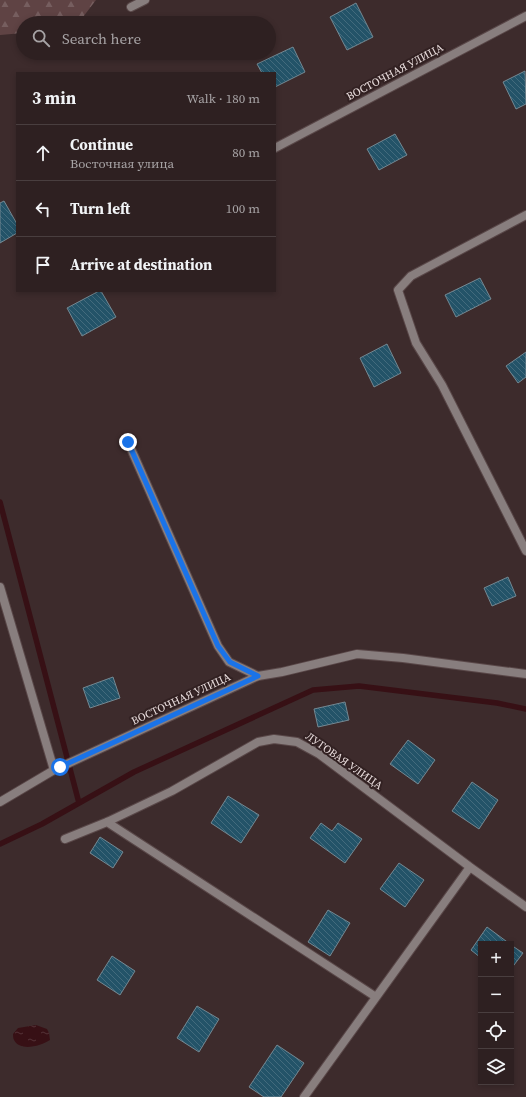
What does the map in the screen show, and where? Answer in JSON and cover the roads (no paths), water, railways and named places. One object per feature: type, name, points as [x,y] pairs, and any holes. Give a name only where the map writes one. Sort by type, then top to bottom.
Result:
[{"type":"street","points":[[131,7],[145,0]]},
{"type":"street","name":"ВОСТОЧНАЯ УЛИЦА","points":[[276,147],[526,16]]},
{"type":"street","points":[[526,215],[410,276],[398,290],[416,344],[442,385],[526,551]]},
{"type":"street","points":[[128,442],[218,646],[230,662],[258,676]]},
{"type":"street","points":[[0,587],[57,769]]},
{"type":"street","name":"ВОСТОЧНАЯ УЛИЦА","points":[[0,802],[57,769],[258,676],[282,672],[357,654],[403,658],[526,674]]},
{"type":"street","name":"ЛУГОВАЯ УЛИЦА","points":[[66,839],[107,822],[172,791],[258,742],[274,739],[298,742],[318,754],[526,907]]},
{"type":"street","points":[[107,822],[376,997]]},
{"type":"street","points":[[304,1097],[470,867]]},
{"type":"water","points":[[36,1025],[47,1029],[50,1040],[31,1047],[17,1044],[13,1034],[18,1028]]},
{"type":"waterway","points":[[0,502],[79,803]]},
{"type":"waterway","points":[[0,844],[42,824],[134,772],[313,690],[359,686],[497,703],[526,709]]}]
